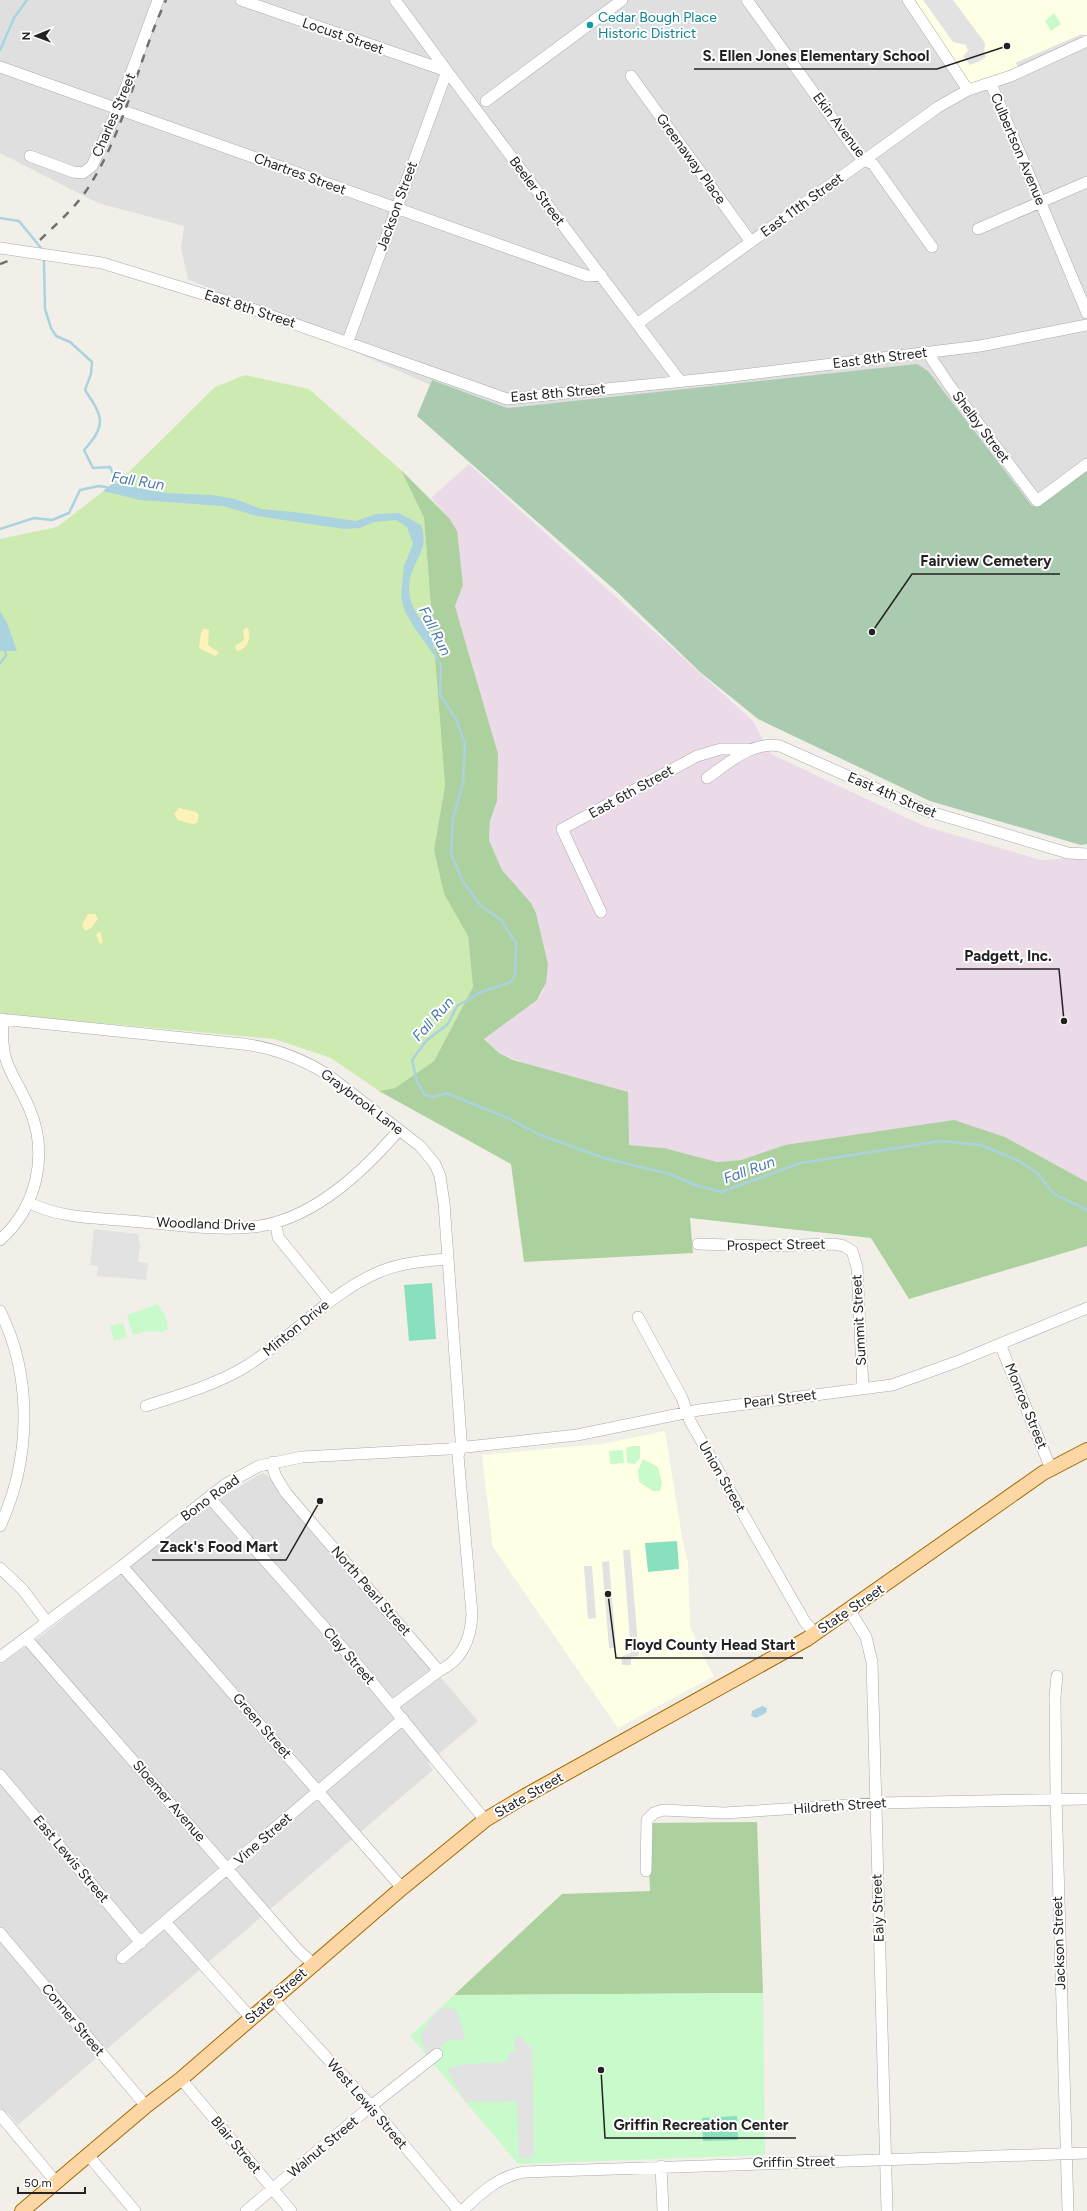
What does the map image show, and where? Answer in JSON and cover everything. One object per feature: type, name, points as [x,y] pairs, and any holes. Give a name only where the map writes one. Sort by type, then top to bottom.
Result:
[{"type":"main road","name":"State Street","points":[[22,2211],[146,2106],[181,2079],[402,1888],[485,1820],[525,1796],[800,1643],[850,1611],[1051,1468],[1087,1450]]},
{"type":"street","name":"Charles Street","points":[[30,156],[66,171],[83,173],[92,166],[118,109],[158,0]]},
{"type":"street","name":"Locust Street","points":[[240,0],[446,71]]},
{"type":"street","name":"Beeler Street","points":[[395,0],[446,71],[680,381]]},
{"type":"street","points":[[486,100],[622,0]]},
{"type":"street","name":"Ekin Avenue","points":[[747,0],[863,160],[873,164],[932,247]]},
{"type":"street","name":"Culbertson Avenue","points":[[908,0],[968,90],[991,84],[1087,313]]},
{"type":"street","points":[[991,84],[1087,41]]},
{"type":"street","name":"Chartres Street","points":[[0,67],[587,276],[601,275]]},
{"type":"street","name":"Jackson Street","points":[[348,342],[446,71]]},
{"type":"street","name":"Greenaway Place","points":[[631,76],[751,242]]},
{"type":"street","name":"East 11th Street","points":[[637,324],[927,114],[968,90]]},
{"type":"street","points":[[978,229],[1087,182]]},
{"type":"street","name":"East 8th Street","points":[[0,248],[102,263],[255,310],[507,399],[680,381],[994,344],[1087,325]]},
{"type":"street","name":"Shelby Street","points":[[928,352],[950,386],[1037,501],[1087,464]]},
{"type":"street","name":"East 4th Street","points":[[707,778],[748,749],[765,745],[780,746],[924,810],[1068,853],[1087,854]]},
{"type":"street","name":"East 6th Street","points":[[601,912],[562,829],[700,755],[721,750],[748,749]]},
{"type":"street","points":[[0,1240],[18,1222],[29,1202],[37,1178],[38,1148],[36,1132],[29,1107],[2,1057],[2,1019]]},
{"type":"street","name":"Graybrook Lane","points":[[2,1019],[243,1044],[280,1051],[307,1063],[328,1075],[420,1146],[435,1164],[440,1176],[444,1203],[462,1446],[458,1455],[471,1595],[472,1627],[467,1643],[459,1656],[439,1671]]},
{"type":"street","name":"Woodland Drive","points":[[29,1202],[46,1210],[100,1218],[161,1223],[244,1228],[276,1222],[310,1208],[334,1192],[375,1156],[399,1130]]},
{"type":"street","points":[[276,1222],[278,1237],[330,1300]]},
{"type":"street","name":"Prospect Street","points":[[698,1244],[764,1246],[834,1244],[844,1246],[852,1251]]},
{"type":"street","name":"Summit Street","points":[[852,1251],[856,1267],[863,1389]]},
{"type":"street","name":"Minton Drive","points":[[146,1406],[221,1380],[244,1367],[273,1347],[330,1300],[380,1272],[419,1262],[447,1259]]},
{"type":"street","name":"Pearl Street","points":[[462,1446],[580,1434],[686,1413],[863,1389],[904,1381],[1000,1344],[1087,1308]]},
{"type":"street","points":[[0,1311],[17,1358],[24,1408],[23,1438],[19,1468],[12,1497],[0,1526]]},
{"type":"street","name":"Union Street","points":[[638,1317],[676,1385],[682,1398],[686,1413],[805,1622],[816,1633]]},
{"type":"street","name":"Monroe Street","points":[[1000,1344],[1051,1468]]},
{"type":"street","name":"Bono Road","points":[[0,1657],[122,1566],[209,1497],[252,1469],[273,1462],[302,1457],[462,1446]]},
{"type":"street","name":"North Pearl Street","points":[[273,1462],[272,1469],[286,1493],[439,1671]]},
{"type":"street","name":"Clay Street","points":[[209,1497],[392,1706],[485,1820]]},
{"type":"street","name":"Green Street","points":[[122,1566],[402,1888]]},
{"type":"street","points":[[0,1568],[23,1590],[47,1622]]},
{"type":"street","name":"Ealy Street","points":[[850,1611],[866,1637],[872,1662],[887,2211]]},
{"type":"street","name":"Sloemer Avenue","points":[[26,1638],[298,1950],[313,1964]]},
{"type":"street","points":[[392,1706],[439,1671]]},
{"type":"street","name":"Jackson Street","points":[[1057,1676],[1055,1696],[1056,1800],[1065,2154],[1068,2211]]},
{"type":"street","name":"Vine Street","points":[[122,1958],[166,1923],[403,1720]]},
{"type":"street","name":"East Lewis Street","points":[[0,1775],[141,1943]]},
{"type":"street","name":"Hildreth Street","points":[[646,1870],[646,1824],[648,1817],[658,1811],[724,1812],[876,1803],[1087,1800]]},
{"type":"street","points":[[166,1923],[252,2018]]},
{"type":"street","name":"Conner Street","points":[[2,1939],[146,2106]]},
{"type":"street","name":"West Lewis Street","points":[[273,1999],[371,2106],[459,2211]]},
{"type":"street","name":"Walnut Street","points":[[246,2211],[371,2106],[437,2054]]},
{"type":"street","name":"Blair Street","points":[[181,2079],[291,2211]]},
{"type":"street","points":[[0,2115],[56,2182]]},
{"type":"street","name":"Griffin Street","points":[[462,2211],[481,2193],[502,2178],[524,2172],[661,2166],[1087,2153]]},
{"type":"street","points":[[88,2155],[135,2211]]},
{"type":"street","points":[[661,2166],[662,2211]]},
{"type":"shaded area","points":[[0,0],[1087,0],[1087,523],[513,421],[188,279],[181,248],[184,226],[98,203],[0,153]]},
{"type":"shaded area","points":[[906,0],[1087,0],[1087,41],[968,90]]},
{"type":"shaded area","points":[[923,0],[953,0],[985,43],[984,54],[986,57],[970,65],[963,56],[968,51],[966,45],[953,42]]},
{"type":"shaded area","points":[[1082,34],[1086,37],[1019,67],[1015,63]]},
{"type":"shaded area","points":[[917,364],[928,371],[1032,506],[1051,498],[1087,471],[1087,844],[1081,845],[930,801],[758,719],[700,672],[616,591],[417,416],[432,380],[507,408]]},
{"type":"shaded area","points":[[469,464],[753,721],[771,754],[924,826],[1041,860],[1087,857],[1087,1182],[1005,1137],[785,1145],[741,1160],[717,1162],[664,1148],[629,1145],[526,1064],[499,1053],[484,1038],[537,1000],[543,992],[548,964],[536,913],[531,903],[502,870],[489,840],[490,821],[497,801],[474,670],[455,606],[463,585],[449,518],[431,498]]},
{"type":"shaded area","points":[[94,1229],[138,1234],[140,1247],[138,1262],[148,1263],[146,1280],[97,1276],[98,1266],[90,1265]]},
{"type":"shaded area","points":[[665,1431],[682,1537],[688,1563],[690,1625],[700,1651],[714,1676],[618,1728],[493,1547],[482,1455],[602,1444]]},
{"type":"shaded area","points":[[262,1473],[267,1475],[478,1721],[428,1763],[433,1770],[18,2125],[7,2112],[0,2118],[0,1664],[41,1636],[204,1508]]},
{"type":"shaded area","points":[[623,1550],[630,1550],[639,1656],[631,1657],[631,1665],[622,1665],[621,1657],[631,1653]]},
{"type":"shaded area","points":[[609,1561],[616,1648],[609,1648],[602,1562]]},
{"type":"shaded area","points":[[584,1566],[592,1566],[596,1618],[588,1619]]},
{"type":"shaded area","points":[[448,2007],[457,2012],[466,2041],[454,2039],[448,2041],[427,2057],[420,2036],[435,2014],[443,2008]]},
{"type":"shaded area","points":[[515,2037],[521,2037],[532,2049],[534,2155],[530,2158],[519,2158],[517,2101],[465,2102],[447,2069],[464,2064],[507,2062],[511,2051],[515,2050]]},
{"type":"green space","points":[[1054,13],[1061,24],[1051,31],[1045,21]]},
{"type":"green space","points":[[245,375],[309,389],[401,470],[424,518],[445,785],[434,850],[444,894],[468,936],[473,987],[434,1061],[395,1088],[379,1091],[331,1058],[274,1039],[0,1014],[0,539],[57,527],[131,470],[215,387]]},
{"type":"green space","points":[[401,470],[449,518],[457,531],[463,585],[455,606],[498,754],[497,801],[490,821],[489,840],[502,870],[531,903],[536,913],[548,964],[546,983],[537,1000],[484,1039],[499,1053],[513,1060],[628,1092],[629,1145],[664,1148],[717,1162],[741,1160],[785,1145],[954,1120],[1005,1137],[1087,1182],[1087,1246],[909,1299],[871,1238],[690,1218],[693,1253],[524,1262],[511,1164],[379,1091],[395,1088],[434,1061],[473,987],[468,936],[444,894],[434,850],[445,785],[424,518]]},
{"type":"green space","points":[[432,1283],[436,1339],[409,1341],[404,1285]]},
{"type":"green space","points":[[158,1304],[167,1320],[168,1329],[163,1332],[148,1331],[133,1335],[127,1315]]},
{"type":"green space","points":[[123,1323],[127,1337],[114,1341],[110,1326]]},
{"type":"green space","points":[[640,1446],[640,1458],[635,1464],[627,1463],[626,1448]]},
{"type":"green space","points":[[623,1450],[624,1463],[610,1464],[609,1451]]},
{"type":"green space","points":[[643,1459],[658,1467],[662,1483],[660,1491],[653,1491],[639,1482],[638,1470]]},
{"type":"green space","points":[[677,1541],[679,1569],[648,1572],[645,1543]]},
{"type":"green space","points":[[757,1822],[763,1993],[454,1995],[562,1894],[650,1891],[647,1823]]},
{"type":"green space","points":[[763,1993],[765,2155],[518,2164],[410,2036],[454,1995]]},
{"type":"green space","points":[[737,2116],[738,2140],[703,2141],[702,2118]]},
{"type":"sand","points":[[247,627],[249,631],[248,642],[244,648],[237,651],[235,646],[244,640],[243,630]]},
{"type":"sand","points":[[204,628],[209,630],[208,645],[219,653],[215,656],[199,648],[201,633]]},
{"type":"sand","points":[[179,808],[196,812],[199,815],[197,823],[192,824],[178,820],[174,814]]},
{"type":"sand","points":[[88,914],[95,914],[98,919],[91,928],[85,931],[82,925]]},
{"type":"sand","points":[[100,931],[103,942],[100,944],[96,935]]},
{"type":"water","points":[[113,483],[165,493],[212,495],[235,499],[261,509],[356,521],[376,514],[399,513],[421,525],[423,535],[422,550],[410,578],[409,588],[411,602],[432,637],[434,655],[405,612],[401,597],[404,566],[413,544],[407,527],[396,520],[374,522],[360,528],[344,529],[257,516],[223,506],[140,500],[103,491]]},
{"type":"water","points":[[0,611],[7,623],[17,651],[0,651]]},
{"type":"water","points":[[762,1706],[767,1708],[766,1713],[756,1718],[751,1716],[752,1711]]},
{"type":"waterway","points":[[0,50],[14,18],[27,0]]},
{"type":"waterway","points":[[0,218],[19,221],[41,248]]},
{"type":"waterway","points":[[44,261],[45,309],[51,328],[56,336],[70,342],[92,362],[91,374],[85,390],[96,407],[100,421],[96,434],[84,450],[93,468],[110,467],[115,478],[114,486]]},
{"type":"waterway","name":"Fall Run","points":[[0,529],[34,518],[52,520],[69,513],[80,490],[99,486],[110,488]]},
{"type":"waterway","name":"Fall Run","points":[[432,648],[441,666],[440,695],[456,719],[465,743],[463,782],[453,819],[451,854],[463,882],[481,906],[501,920],[516,943],[515,974],[511,982],[481,992],[457,1006],[448,1024],[427,1040],[412,1060],[417,1082],[425,1095],[434,1097],[446,1093],[510,1119],[538,1134],[607,1159],[670,1174],[695,1185],[721,1192],[801,1163],[941,1141],[981,1145],[1019,1161],[1037,1173],[1054,1194],[1087,1210]]},
{"type":"waterway","points":[[0,663],[6,656],[5,649]]},
{"type":"railway","points":[[40,240],[76,204],[86,191],[99,169],[121,121],[166,0]]},
{"type":"railway","points":[[0,264],[8,261]]},
{"type":"place","name":"Cedar Bough Place Historic District","points":[[590,25]]},
{"type":"place","name":"S. Ellen Jones Elementary School","points":[[1007,46]]},
{"type":"place","name":"Fairview Cemetery","points":[[872,632]]},
{"type":"place","name":"Padgett, Inc.","points":[[1064,1021]]},
{"type":"place","name":"Zack's Food Mart","points":[[320,1501]]},
{"type":"place","name":"Floyd County Head Start","points":[[608,1594]]},
{"type":"place","name":"Griffin Recreation Center","points":[[601,2070]]}]
